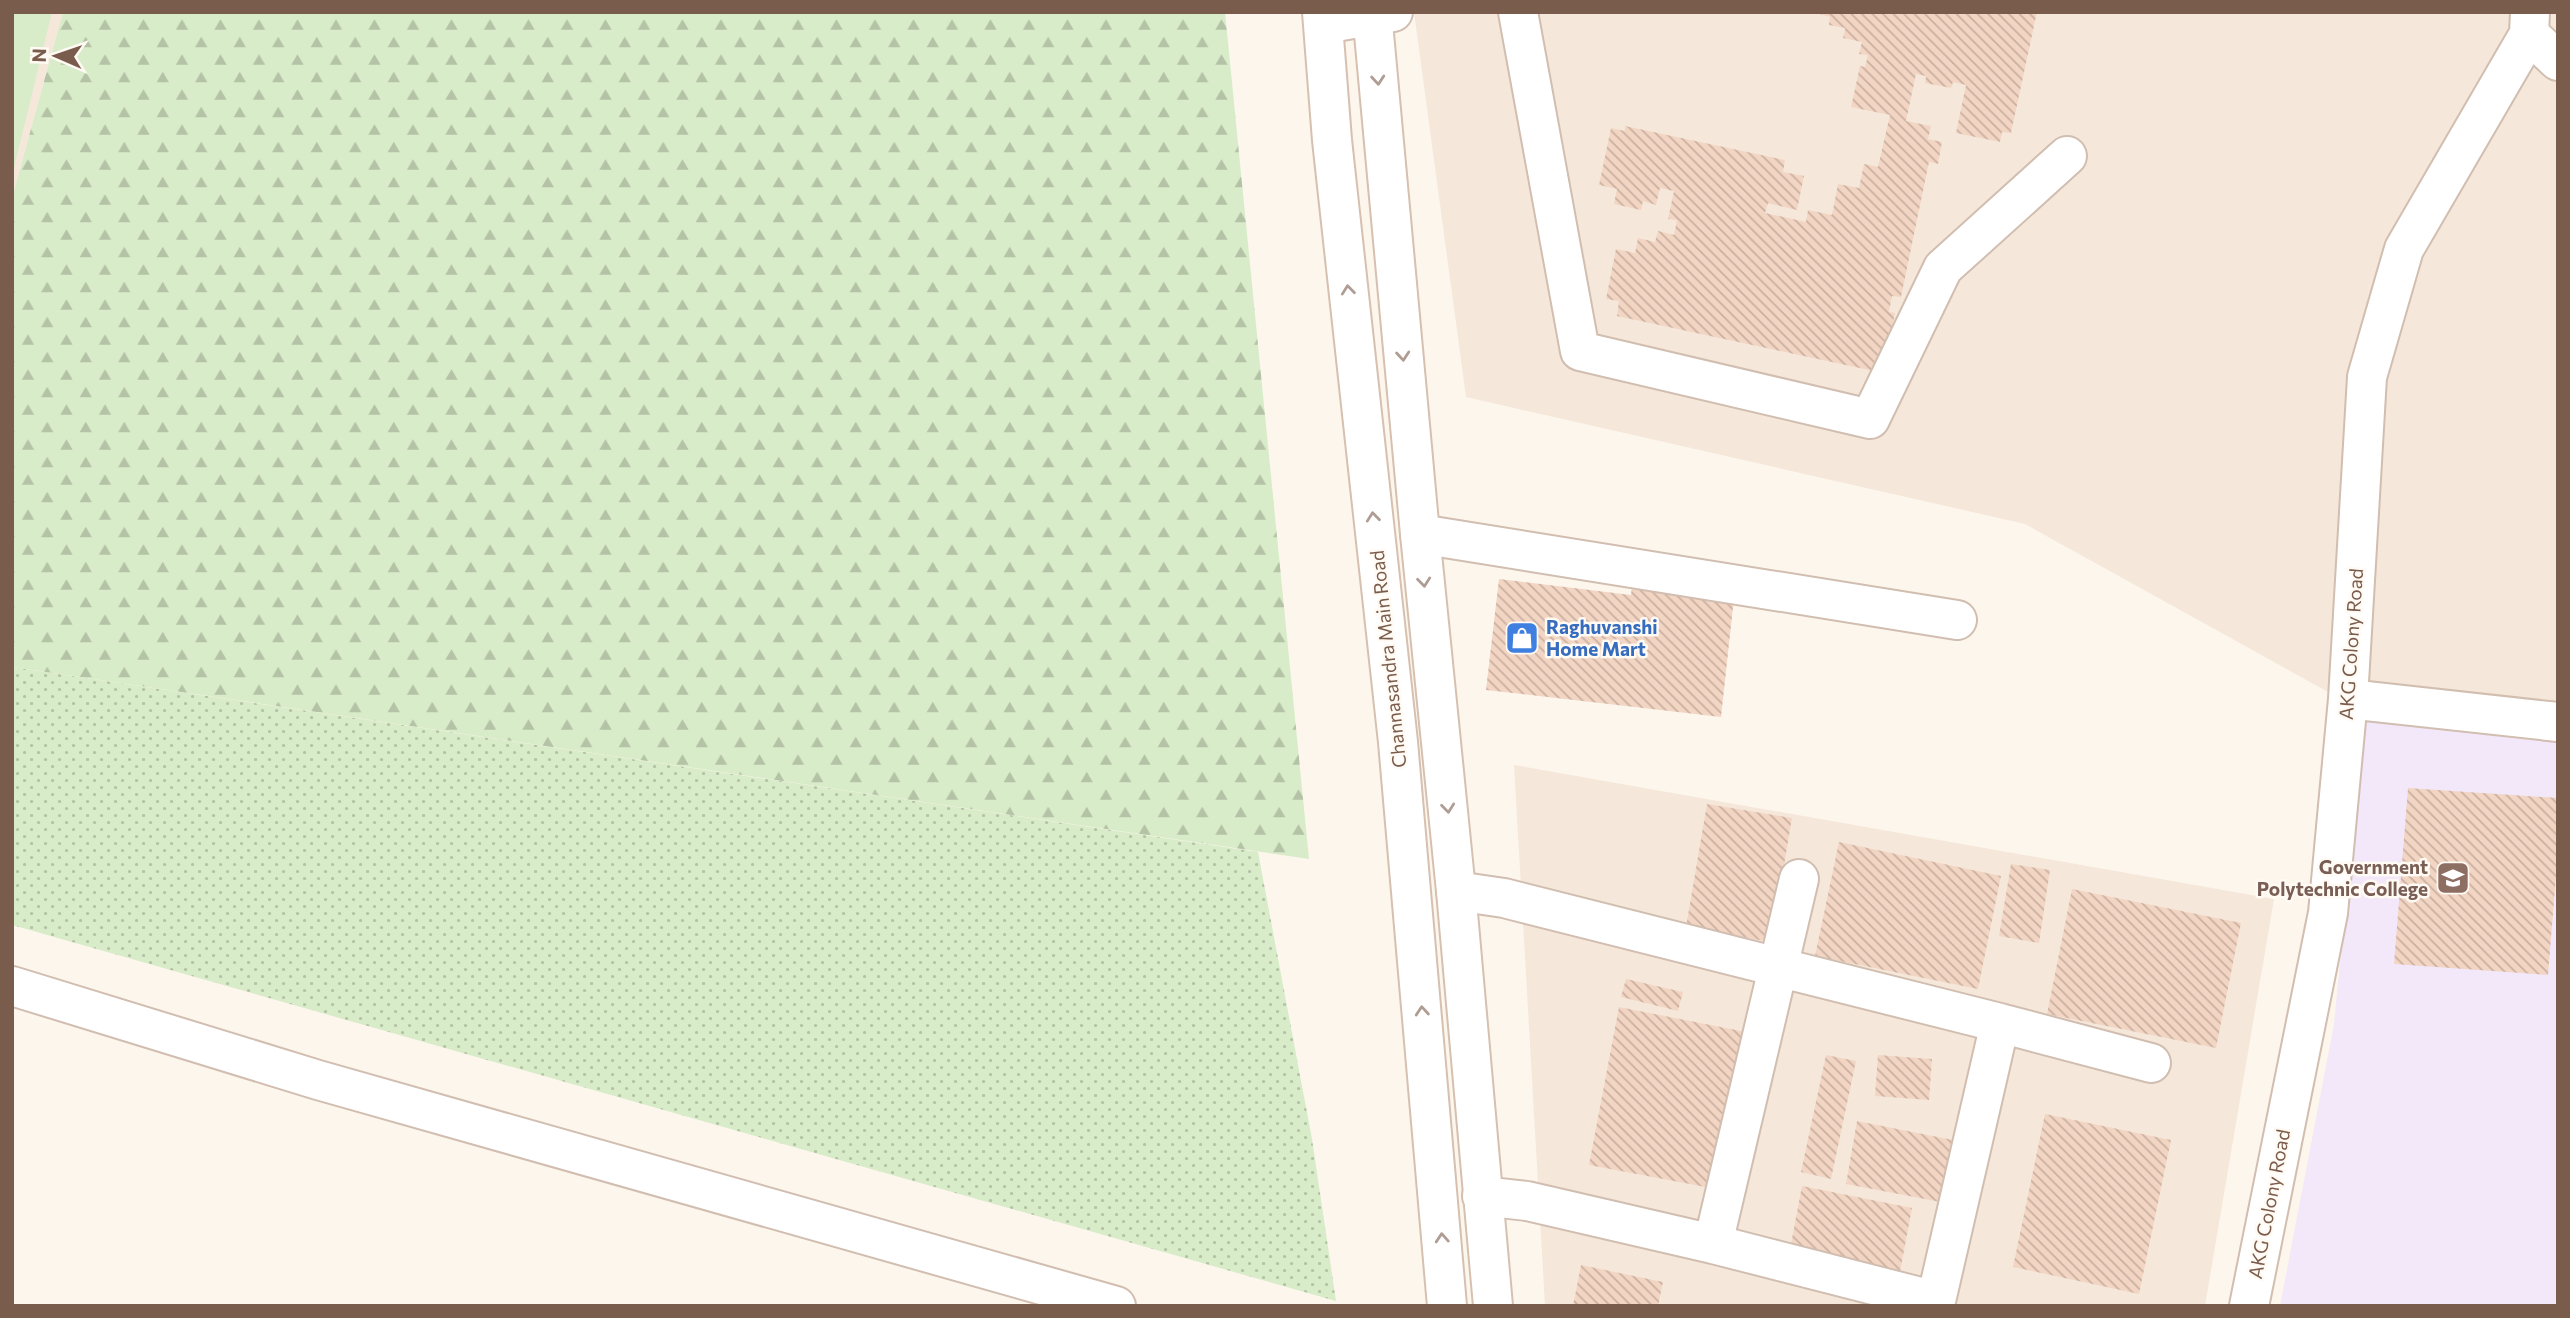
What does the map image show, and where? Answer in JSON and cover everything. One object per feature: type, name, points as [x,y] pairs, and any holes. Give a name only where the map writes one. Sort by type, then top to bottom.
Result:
[{"type":"street","points":[[1518,12],[1580,351],[1870,419],[1943,268],[2067,156]]},
{"type":"street","points":[[1323,18],[1379,14],[1420,534],[1456,891],[1493,1306]]},
{"type":"street","name":"Channasandra Main Road","points":[[1323,18],[1332,140],[1398,742],[1447,1306]]},
{"type":"street","points":[[2530,23],[2558,61]]},
{"type":"street","name":"AKG Colony Road","points":[[2249,1306],[2328,913],[2348,699],[2367,377],[2404,249],[2530,23]]},
{"type":"street","points":[[1420,534],[1957,620]]},
{"type":"street","points":[[2348,699],[2558,722]]},
{"type":"street","points":[[1713,1244],[1799,879]]},
{"type":"street","points":[[1456,891],[1504,898],[2151,1063]]},
{"type":"street","points":[[12,986],[331,1084],[1116,1306]]},
{"type":"street","points":[[1482,1195],[1527,1201],[1713,1244],[1942,1304],[2000,1024]]},
{"type":"shaded area","points":[[12,12],[63,12],[12,198]]},
{"type":"shaded area","points":[[1414,12],[2558,12],[2558,732],[2364,712],[2025,524],[1466,397]]},
{"type":"shaded area","name":"Government Polytechnic College","points":[[2364,712],[2558,732],[2558,1306],[2280,1306],[2334,1024]]},
{"type":"shaded area","points":[[1514,765],[2274,899],[2205,1306],[1545,1306]]},
{"type":"green space","points":[[12,12],[52,12],[12,176]]},
{"type":"green space","points":[[63,12],[1225,12],[1309,859],[12,667],[12,198]]},
{"type":"green space","points":[[12,667],[1258,852],[1312,1139],[1336,1301],[12,925]]},
{"type":"building","points":[[1813,12],[2037,12],[2011,133],[2002,132],[2000,142],[1956,133],[1966,85],[1953,82],[1951,88],[1925,83],[1926,76],[1916,74],[1906,121],[1931,126],[1928,139],[1942,142],[1938,164],[1929,162],[1901,297],[1892,296],[1889,312],[1895,313],[1883,373],[1617,316],[1619,301],[1606,299],[1616,249],[1635,253],[1638,238],[1655,242],[1658,231],[1674,235],[1677,220],[1668,219],[1674,191],[1660,188],[1656,205],[1643,201],[1641,210],[1614,204],[1617,189],[1599,185],[1611,128],[1625,131],[1625,126],[1785,160],[1783,172],[1804,176],[1797,210],[1768,203],[1765,213],[1806,222],[1808,210],[1832,215],[1838,184],[1859,188],[1864,164],[1878,167],[1890,115],[1851,107],[1860,66],[1865,67],[1868,55],[1859,54],[1862,42],[1843,38],[1845,28],[1829,25],[1830,17]]},
{"type":"building","points":[[1499,579],[1631,595],[1632,586],[1734,598],[1721,717],[1486,690]]},
{"type":"building","points":[[2408,788],[2558,798],[2558,852],[2548,975],[2394,964]]},
{"type":"building","points":[[1707,804],[1792,818],[1771,942],[1686,927]]},
{"type":"building","points":[[1839,842],[2001,876],[1978,989],[1815,956]]},
{"type":"building","points":[[2011,864],[2050,870],[2039,943],[1999,936]]},
{"type":"building","points":[[2072,889],[2241,923],[2216,1048],[2047,1014]]},
{"type":"building","points":[[1626,979],[1683,992],[1678,1011],[1621,997]]},
{"type":"building","points":[[1619,1007],[1746,1032],[1716,1189],[1589,1165]]},
{"type":"building","points":[[1826,1055],[1856,1061],[1831,1179],[1801,1172]]},
{"type":"building","points":[[1878,1055],[1932,1059],[1929,1100],[1875,1096]]},
{"type":"building","points":[[2045,1114],[2171,1140],[2139,1294],[2013,1267]]},
{"type":"building","points":[[1857,1121],[1963,1142],[1951,1204],[1846,1184]]},
{"type":"building","points":[[1802,1186],[1912,1208],[1900,1272],[1790,1249]]},
{"type":"building","points":[[1581,1265],[1663,1282],[1658,1306],[1573,1306]]},
{"type":"place","name":"Raghuvanshi Home Mart","points":[[1522,638]]},
{"type":"place","name":"Government Polytechnic College","points":[[2453,878]]}]
